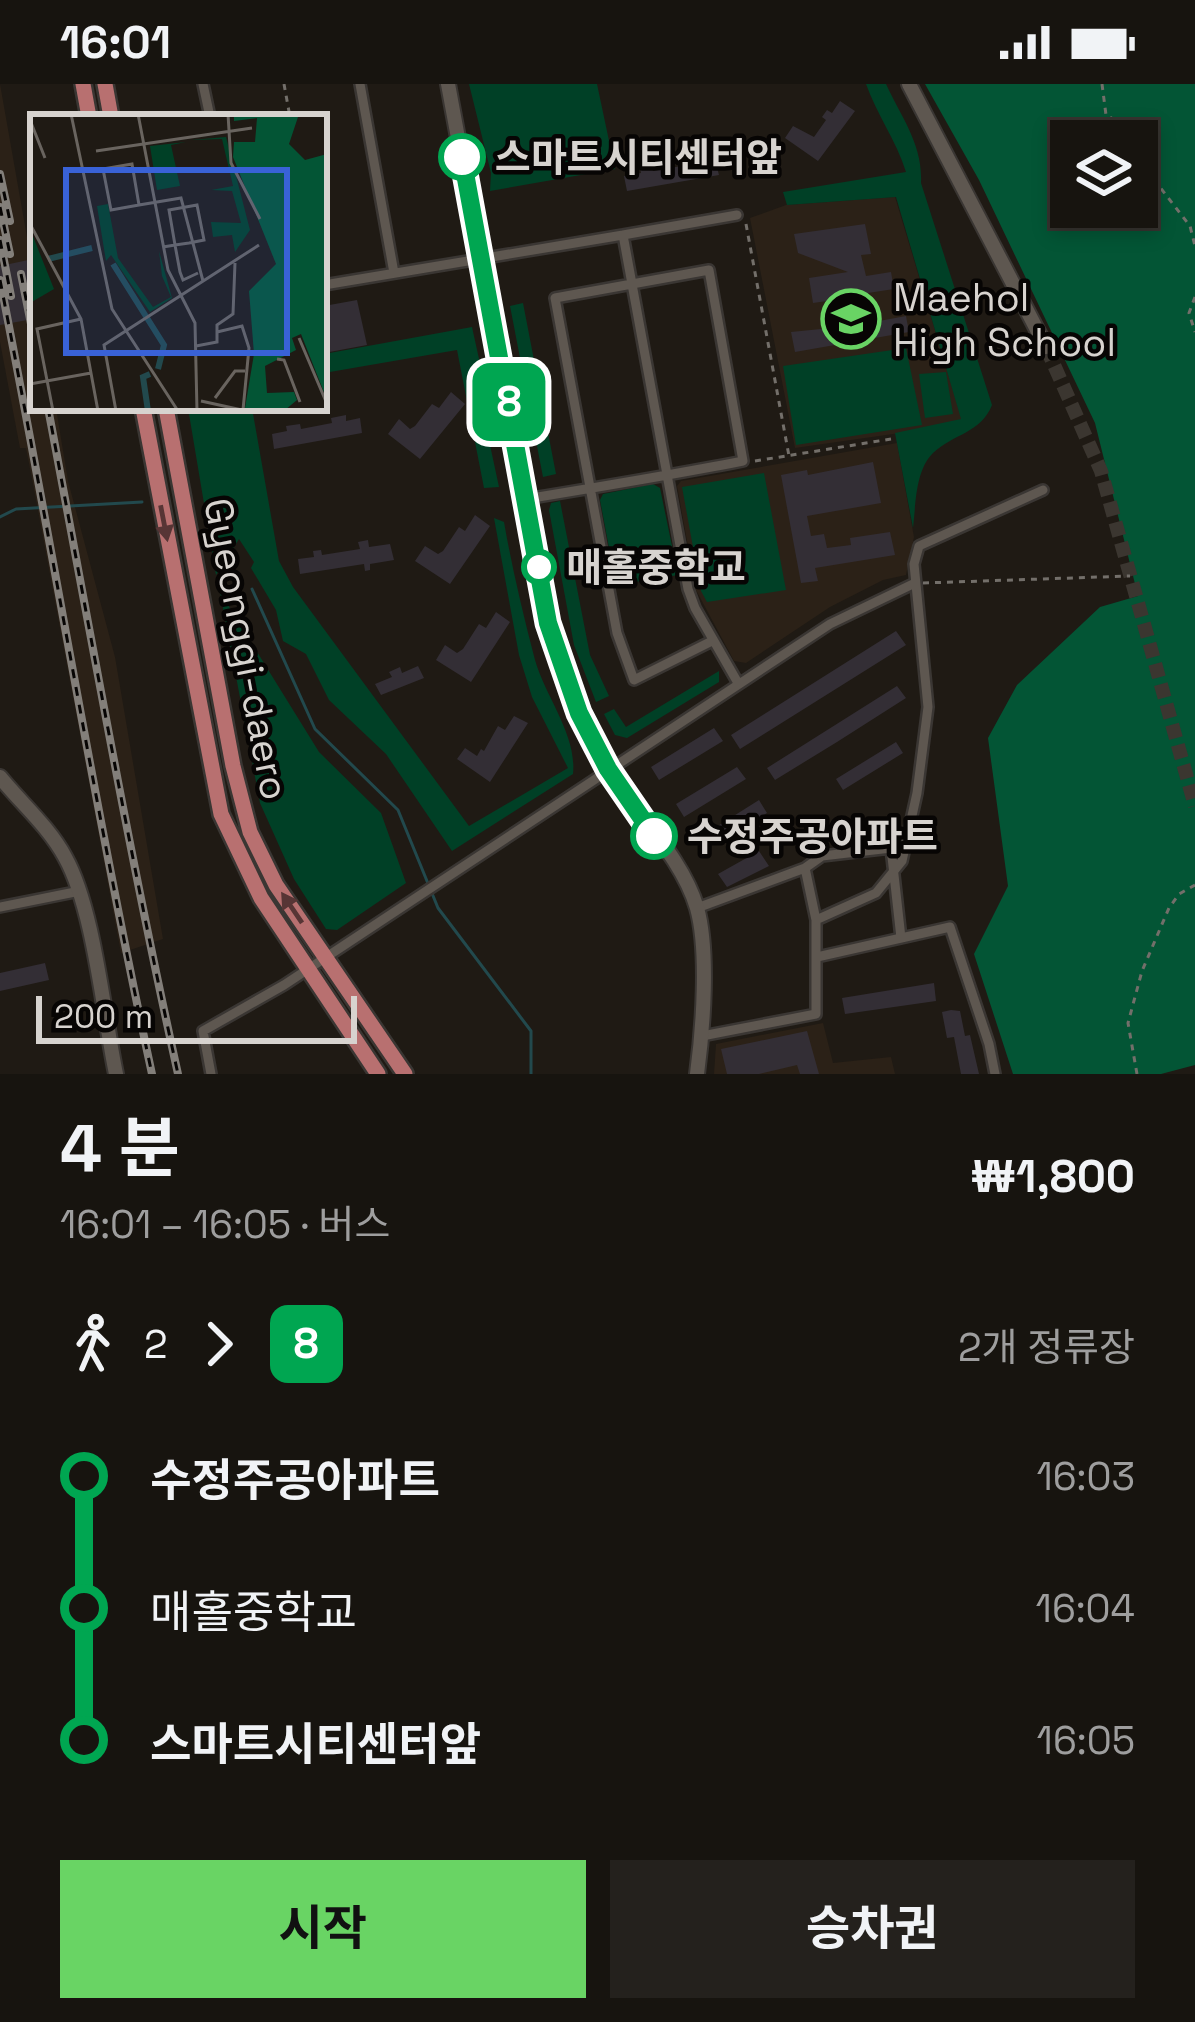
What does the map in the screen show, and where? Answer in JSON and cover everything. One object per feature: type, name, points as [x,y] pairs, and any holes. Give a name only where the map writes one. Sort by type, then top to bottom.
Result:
[{"type":"main road","points":[[82,84],[88,114]]},
{"type":"main road","points":[[105,84],[110,114]]},
{"type":"main road","name":"Gyeonggi-daero","points":[[143,411],[221,814],[261,898],[378,1074]]},
{"type":"main road","name":"Gyeonggi-daero","points":[[167,411],[233,766],[250,832],[276,885],[405,1074]]},
{"type":"street","points":[[203,84],[208,114]]},
{"type":"street","points":[[360,84],[394,273]]},
{"type":"street","points":[[448,84],[548,623],[561,667],[608,769],[677,870],[697,908],[702,1036],[697,1074]]},
{"type":"street","points":[[908,84],[1046,347]]},
{"type":"street","points":[[327,284],[741,219]]},
{"type":"street","points":[[623,235],[688,589],[738,683]]},
{"type":"street","points":[[526,499],[590,488],[666,476],[743,461],[709,269],[555,298],[590,488],[616,633],[634,680],[712,641]]},
{"type":"street","points":[[816,920],[876,893],[902,861],[928,707],[915,583],[919,546],[1043,490]]},
{"type":"street","points":[[211,1074],[203,1031],[307,968],[856,608],[915,583]]},
{"type":"street","points":[[0,778],[57,845],[80,891],[116,1074]]},
{"type":"street","points":[[697,908],[805,868],[822,856],[891,848],[901,938]]},
{"type":"street","points":[[702,1036],[816,1014],[816,920],[805,868]]},
{"type":"street","points":[[0,907],[80,891]]},
{"type":"street","points":[[817,957],[950,928],[995,1074]]},
{"type":"path","points":[[284,84],[289,114]]},
{"type":"path","points":[[1102,84],[1106,115],[1145,137],[1150,173],[1190,226],[1195,246]]},
{"type":"path","points":[[741,219],[789,456]]},
{"type":"path","points":[[1195,297],[1189,313],[1195,332]]},
{"type":"path","points":[[755,461],[891,439]]},
{"type":"path","points":[[915,583],[1130,577]]},
{"type":"path","points":[[1137,1074],[1128,1023],[1142,971],[1168,908],[1195,885]]},
{"type":"shaded area","points":[[0,84],[30,254],[30,411],[56,411],[68,481],[115,657],[163,939],[121,953],[26,448],[20,448],[0,342]]},
{"type":"shaded area","name":"Maehol High School","points":[[895,197],[962,420],[795,448],[750,218],[786,205]]},
{"type":"shaded area","points":[[897,443],[914,537],[906,575],[883,580],[830,607],[746,663],[734,661],[696,590],[677,486],[681,481]]},
{"type":"shaded area","points":[[823,1023],[833,1063],[891,1057],[895,1074],[714,1074],[716,1044]]},
{"type":"green space","points":[[469,84],[597,84],[615,169],[490,191],[491,173]]},
{"type":"green space","points":[[866,84],[886,84],[915,143],[921,183],[992,405],[981,422],[927,460],[917,488],[913,528],[895,433],[961,419],[896,197],[787,205],[783,192],[906,172]]},
{"type":"green space","points":[[925,84],[1195,84],[1195,1065],[1161,1074],[1013,1074],[974,954],[1008,886],[988,738],[1017,685],[1100,607],[1138,596],[1095,423],[979,180]]},
{"type":"green space","points":[[523,303],[556,474],[543,477],[510,306]]},
{"type":"green space","points":[[472,327],[492,418],[490,445],[499,487],[484,488],[457,350],[327,372],[327,353]]},
{"type":"green space","points":[[906,348],[922,425],[796,445],[783,366]]},
{"type":"green space","points":[[946,372],[953,414],[925,418],[919,374]]},
{"type":"green space","points":[[189,411],[253,411],[279,561],[293,587],[469,826],[568,768],[532,697],[519,655],[494,518],[504,522],[535,660],[566,731],[573,774],[452,851],[386,754],[329,700],[306,654],[283,641],[276,610],[239,539],[216,575]]},
{"type":"green space","points":[[764,473],[786,590],[707,602],[682,487]]},
{"type":"green space","points":[[653,484],[660,488],[678,575],[616,585],[600,500],[603,494]]},
{"type":"green space","points":[[560,501],[590,655],[609,696],[596,702],[574,645],[549,510],[551,503]]},
{"type":"green space","points":[[220,592],[319,752],[381,813],[406,883],[337,930],[326,929],[294,879],[260,803]]},
{"type":"green space","points":[[719,671],[719,682],[627,738],[615,735],[604,714],[614,709],[626,727]]},
{"type":"building","points":[[840,101],[855,111],[818,161],[785,138],[793,126],[814,137],[827,110],[832,113]]},
{"type":"building","points":[[697,157],[698,162],[715,160],[719,175],[627,191],[624,176],[641,173],[640,167],[651,165],[653,171],[687,165],[686,159]]},
{"type":"building","points":[[865,224],[871,254],[861,255],[866,276],[891,272],[894,289],[842,297],[847,327],[906,316],[909,332],[795,352],[791,332],[831,328],[827,301],[813,303],[809,278],[848,272],[798,253],[794,234]]},
{"type":"building","points":[[30,260],[30,320],[0,325],[0,266]]},
{"type":"building","points":[[357,300],[367,345],[327,352],[327,305]]},
{"type":"building","points":[[451,392],[465,404],[420,459],[388,434],[399,419],[410,429],[415,426],[432,404],[439,408]]},
{"type":"building","points":[[346,415],[346,421],[360,418],[362,433],[274,449],[272,434],[287,431],[286,426],[300,424],[301,429]]},
{"type":"building","points":[[873,462],[881,503],[807,516],[811,536],[824,534],[827,548],[851,545],[850,538],[890,532],[895,555],[815,568],[818,581],[801,583],[781,475],[807,470],[808,475]]},
{"type":"building","points":[[475,515],[490,526],[450,584],[415,561],[425,546],[438,554],[443,551],[459,527],[465,531]]},
{"type":"building","points":[[368,540],[369,547],[390,544],[394,560],[370,564],[365,571],[364,564],[300,574],[298,559],[314,557],[313,551],[321,550],[322,555],[360,549],[358,542]]},
{"type":"building","points":[[496,612],[510,622],[471,682],[436,660],[445,645],[457,653],[463,649],[479,624],[486,628]]},
{"type":"building","points":[[896,631],[906,645],[740,749],[731,735]]},
{"type":"building","points":[[418,666],[424,678],[381,695],[375,684],[392,677],[389,672],[400,667],[402,673]]},
{"type":"building","points":[[897,686],[906,698],[775,780],[767,768]]},
{"type":"building","points":[[514,716],[528,723],[490,782],[457,759],[465,748],[477,756],[484,751],[498,726],[505,730]]},
{"type":"building","points":[[714,728],[723,741],[659,780],[651,767]]},
{"type":"building","points":[[896,742],[903,753],[843,790],[836,779]]},
{"type":"building","points":[[737,767],[746,779],[684,817],[676,804]]},
{"type":"building","points":[[759,800],[767,813],[721,841],[713,829]]},
{"type":"building","points":[[759,851],[769,866],[727,887],[718,874]]},
{"type":"building","points":[[45,963],[49,980],[0,991],[0,973]]},
{"type":"building","points":[[934,983],[936,1001],[845,1014],[842,998]]},
{"type":"building","points":[[960,1011],[979,1074],[961,1074],[954,1037],[947,1038],[942,1012]]},
{"type":"building","points":[[807,1031],[819,1074],[800,1074],[797,1065],[759,1074],[727,1074],[721,1049]]},
{"type":"waterway","points":[[0,517],[16,509],[142,502]]},
{"type":"waterway","points":[[252,589],[315,729],[398,810],[438,908],[531,1031],[531,1074]]},
{"type":"tunnel","points":[[1046,347],[1101,471],[1195,806]]},
{"type":"railway","points":[[0,174],[10,221]]},
{"type":"railway","points":[[0,207],[10,254]]},
{"type":"railway","points":[[0,240],[11,296]]},
{"type":"railway","points":[[21,274],[30,319]]},
{"type":"railway","points":[[0,280],[152,1074]]},
{"type":"railway","points":[[49,411],[178,1074]]},
{"type":"bus line","name":"8","points":[[462,157],[548,623],[579,713],[608,769],[654,836]]},
{"type":"place","name":"스마트시티센터앞","points":[[462,157]]},
{"type":"place","name":"Maehol High School","points":[[851,319]]},
{"type":"place","name":"매홀중학교","points":[[539,567]]},
{"type":"place","name":"수정주공아파트","points":[[654,836]]}]
